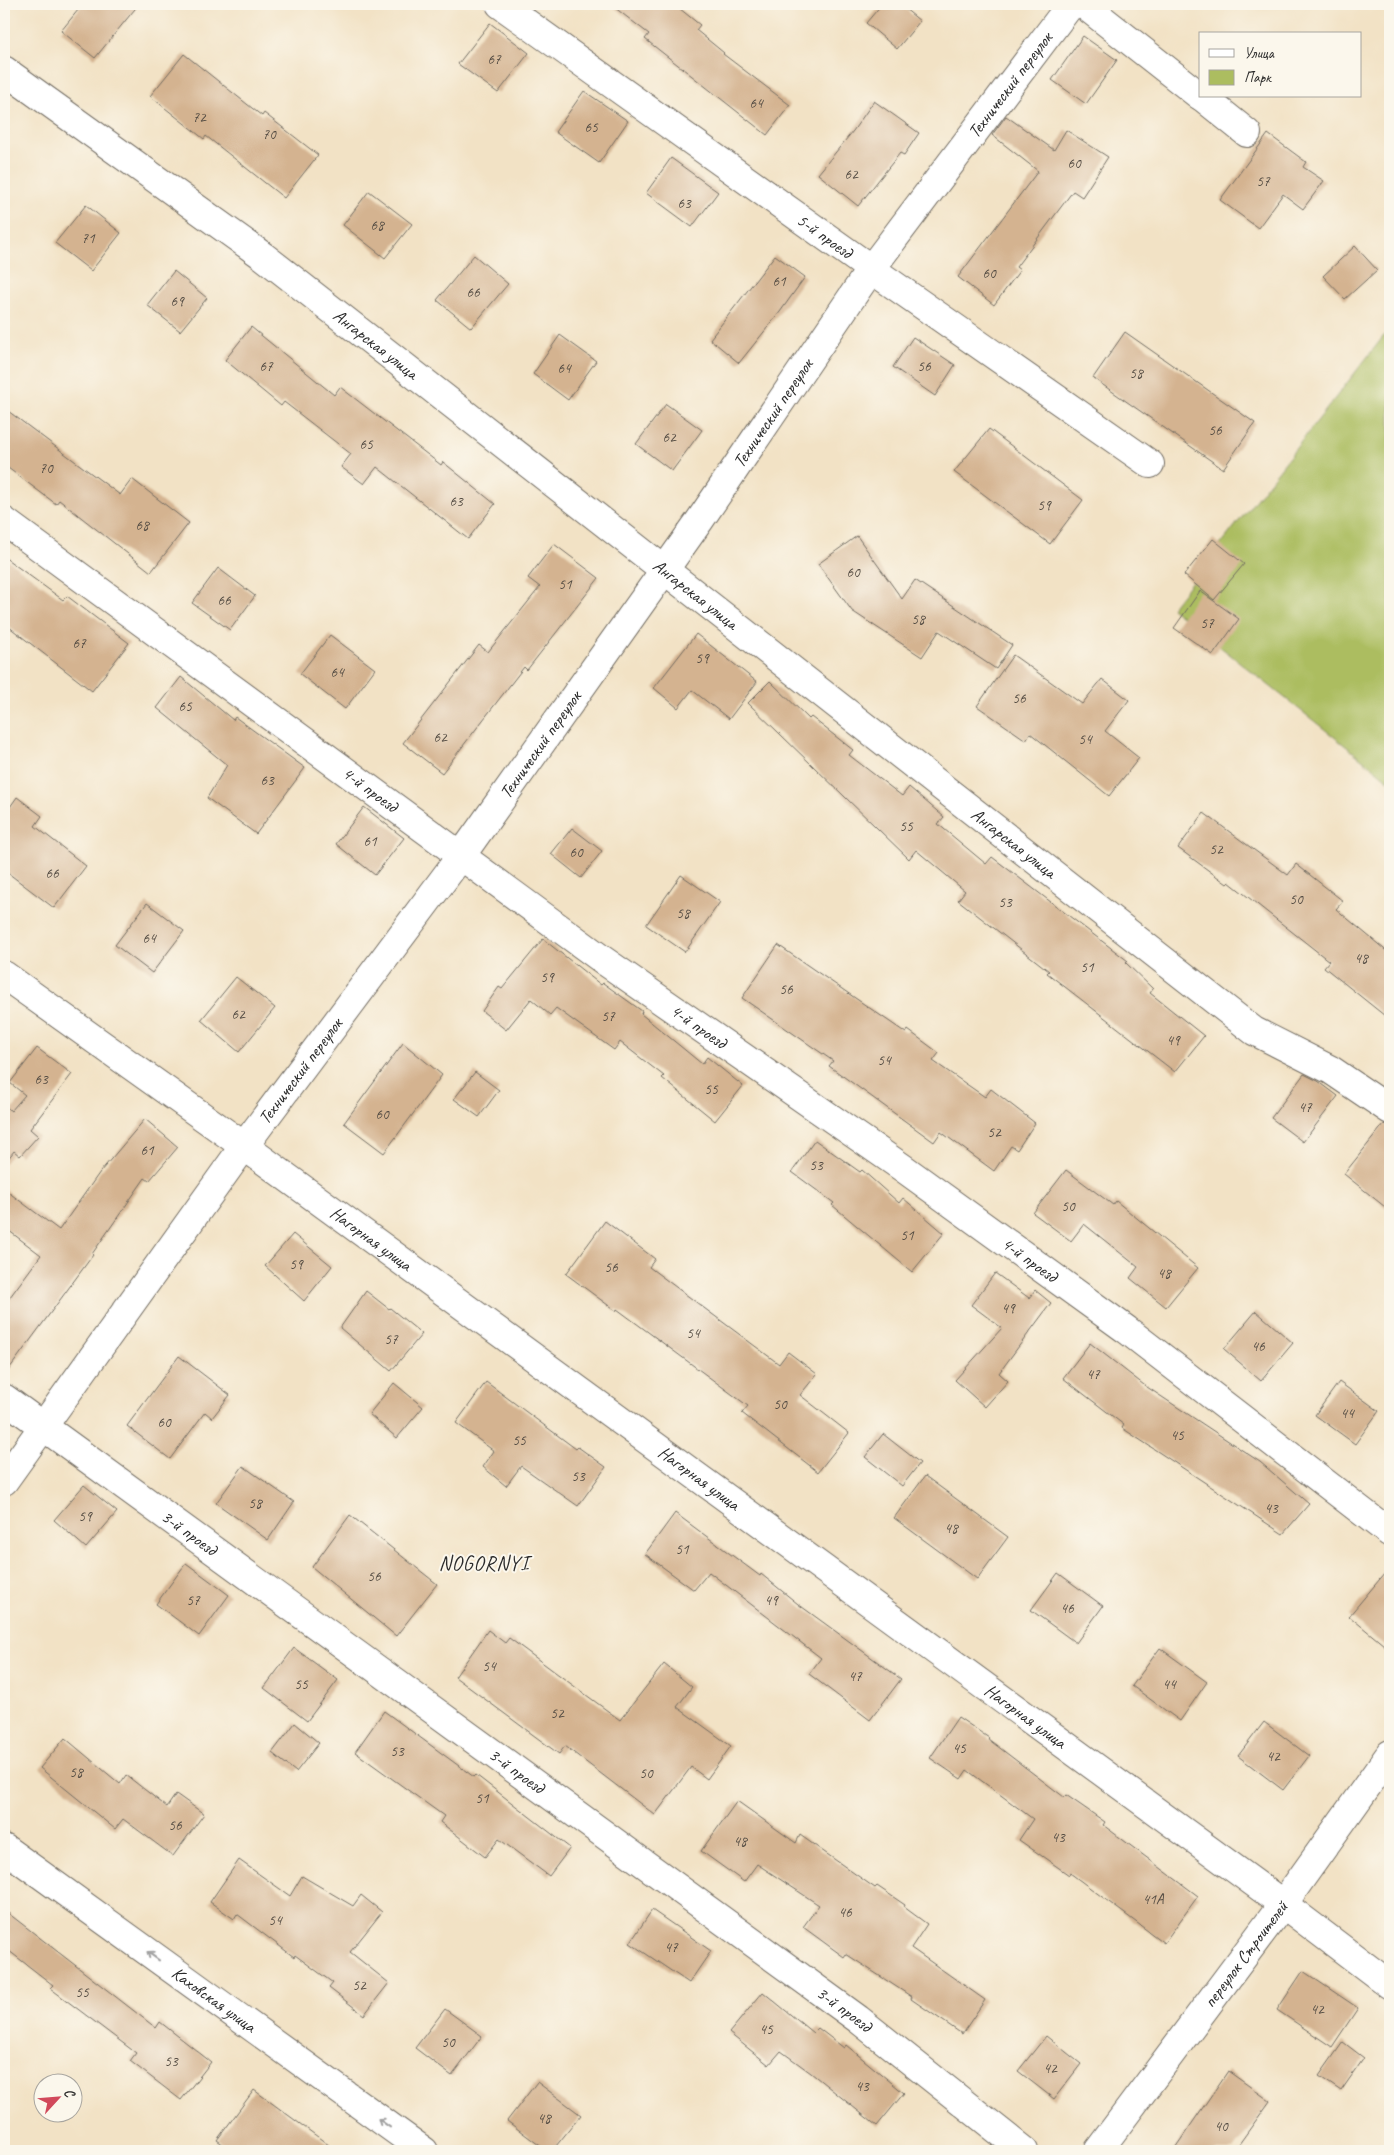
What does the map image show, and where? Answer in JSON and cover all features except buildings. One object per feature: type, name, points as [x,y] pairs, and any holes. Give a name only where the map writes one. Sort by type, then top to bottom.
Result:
[{"type":"street","name":"5-й проезд","points":[[500,4],[870,269],[1150,464]]},
{"type":"street","name":"Технический переулок","points":[[4,1481],[244,1146],[461,856],[665,569],[870,269],[1071,4]]},
{"type":"street","points":[[1083,4],[1199,95]]},
{"type":"street","name":"Ангарская улица","points":[[4,70],[263,256],[1254,1031],[1331,1070],[1390,1110]]},
{"type":"street","points":[[1203,98],[1247,133]]},
{"type":"street","name":"4-й проезд","points":[[4,521],[604,960],[903,1168],[1127,1330],[1390,1533]]},
{"type":"street","name":"Нагорная улица","points":[[4,975],[244,1146],[1283,1904],[1390,1985]]},
{"type":"street","name":"3-й проезд","points":[[4,1398],[858,2018],[1024,2151]]},
{"type":"street","name":"переулок Строителей","points":[[1098,2151],[1283,1904],[1390,1754]]},
{"type":"street","name":"Каховская улица","points":[[4,1848],[424,2151]]},
{"type":"green space","points":[[1390,328],[1390,781],[1171,608]]},
{"type":"district","name":"NOGORNYI","points":[[484,1563]]}]
